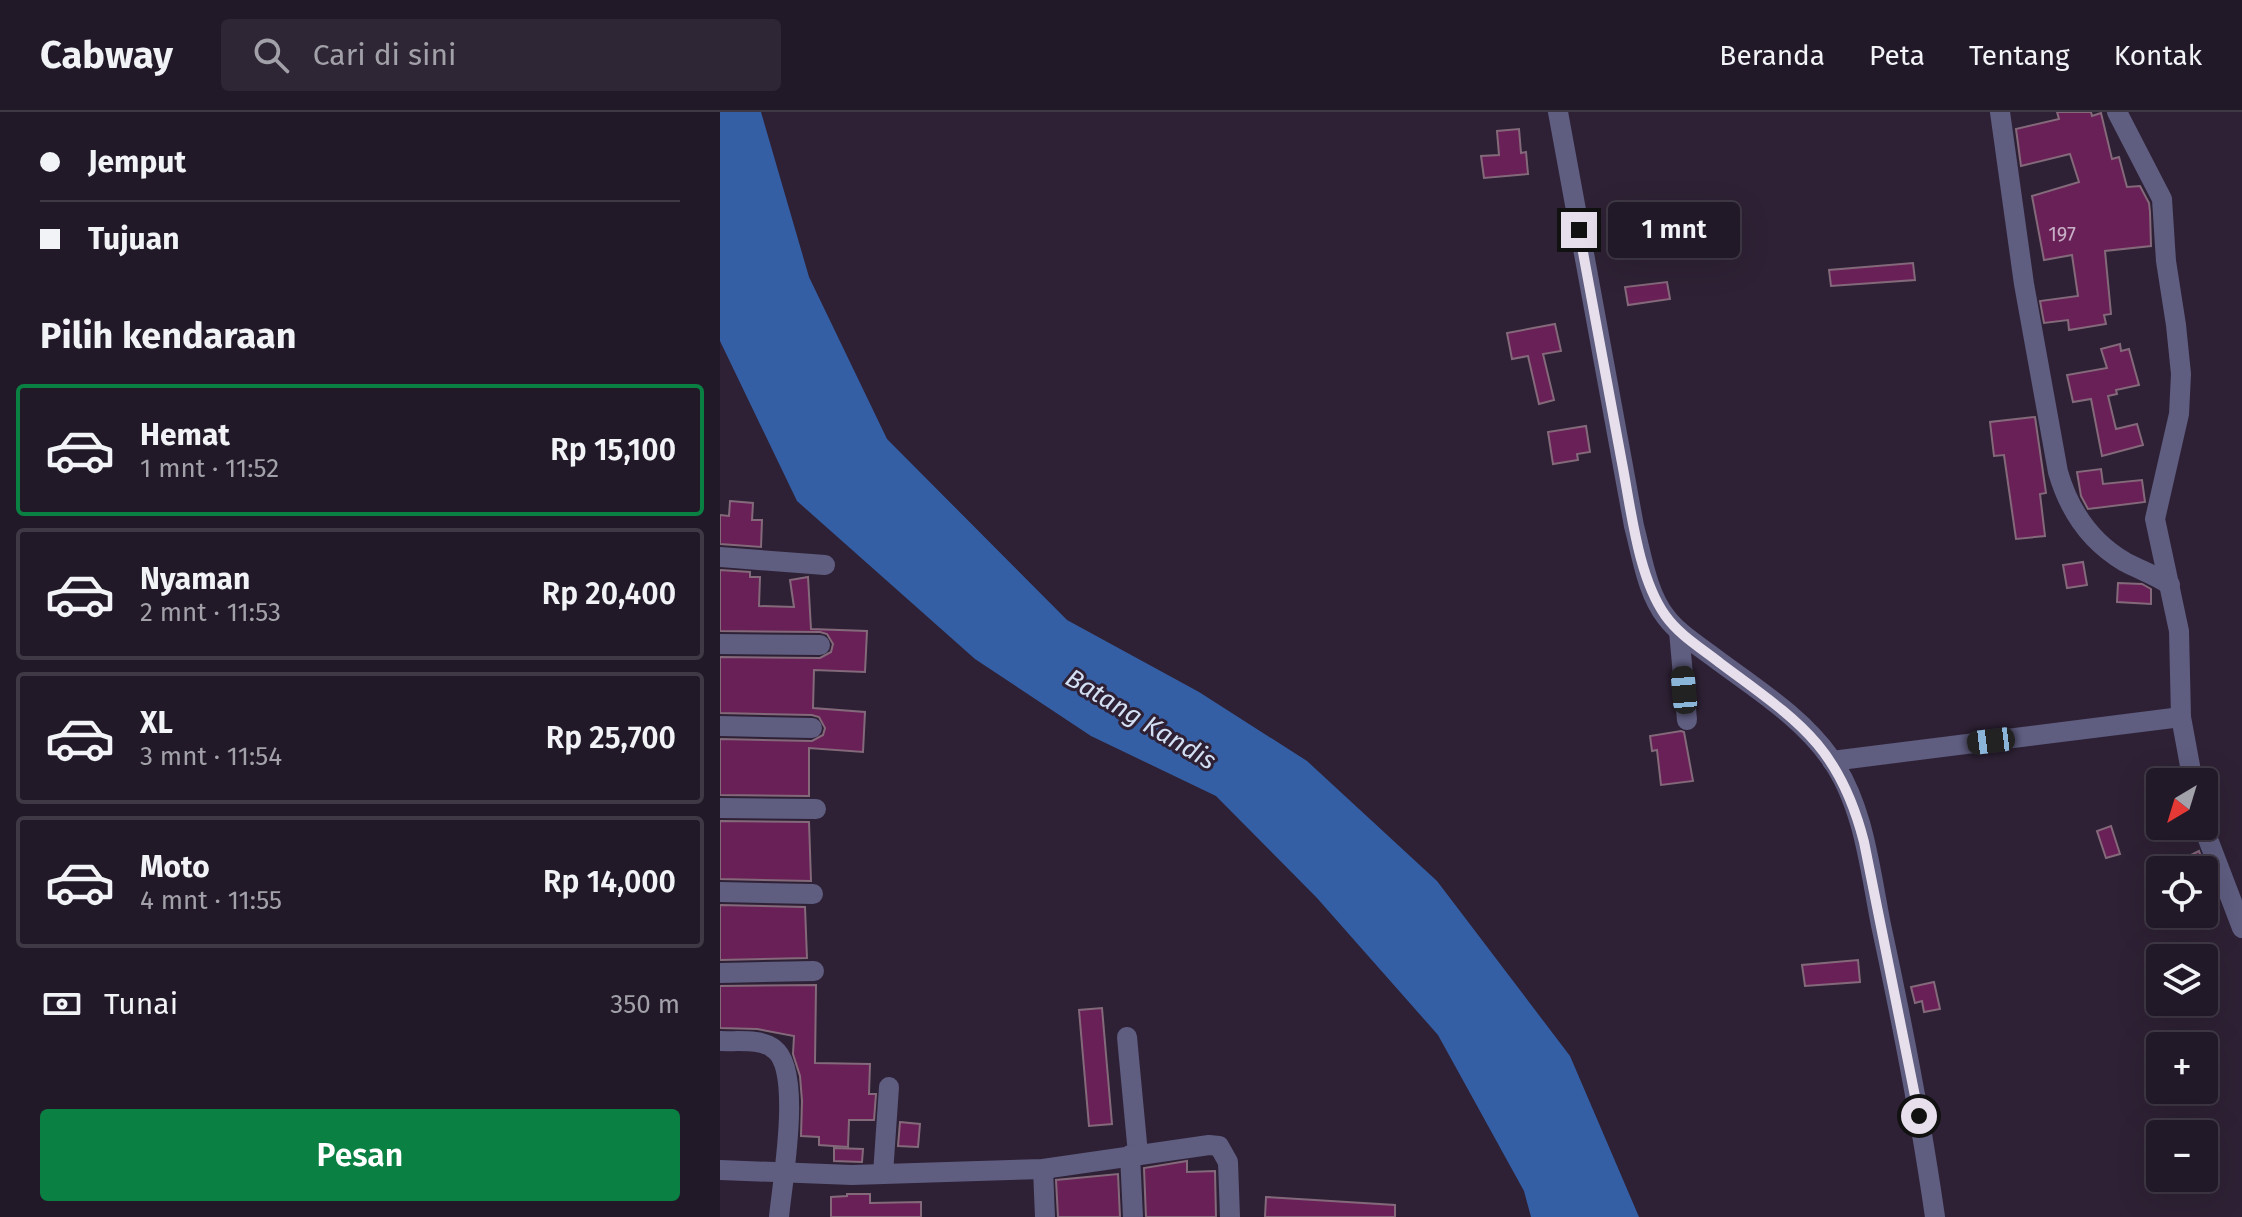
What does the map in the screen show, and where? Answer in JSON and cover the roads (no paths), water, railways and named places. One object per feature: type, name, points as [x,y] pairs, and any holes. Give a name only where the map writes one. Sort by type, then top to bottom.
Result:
[{"type":"street","points":[[1558,112],[1634,526],[1658,604],[1679,631],[1801,724],[1832,761],[1854,804],[1924,1144],[1935,1217]]},
{"type":"street","points":[[2000,112],[2024,284],[2058,472],[2066,498],[2077,519],[2109,550],[2170,585]]},
{"type":"street","points":[[2117,112],[2162,199],[2166,261],[2181,374],[2179,414],[2155,519],[2179,631],[2181,717],[2190,768]]},
{"type":"street","points":[[720,557],[825,565]]},
{"type":"street","points":[[1679,631],[1687,720]]},
{"type":"street","points":[[720,644],[820,645]]},
{"type":"street","points":[[1832,761],[2181,717]]},
{"type":"street","points":[[720,726],[812,728]]},
{"type":"street","points":[[720,808],[816,809]]},
{"type":"street","points":[[2208,840],[2242,928]]},
{"type":"street","points":[[720,892],[813,894]]},
{"type":"street","points":[[720,973],[814,971]]},
{"type":"street","points":[[1127,1037],[1134,1155],[1133,1217]]},
{"type":"street","points":[[720,1041],[768,1045],[785,1060],[788,1108],[779,1217]]},
{"type":"street","points":[[883,1174],[889,1087]]},
{"type":"street","points":[[720,1170],[782,1174],[883,1174],[1043,1169],[1209,1145],[1219,1146],[1228,1162],[1230,1217]]},
{"type":"street","points":[[1043,1169],[1045,1217]]},
{"type":"water","name":"Batang Kandis","points":[[720,112],[761,112],[809,277],[887,439],[1067,620],[1199,692],[1307,761],[1437,881],[1570,1056],[1639,1217],[1531,1217],[1524,1191],[1438,1035],[1317,898],[1216,796],[1091,736],[975,659],[797,501],[720,341]]}]
